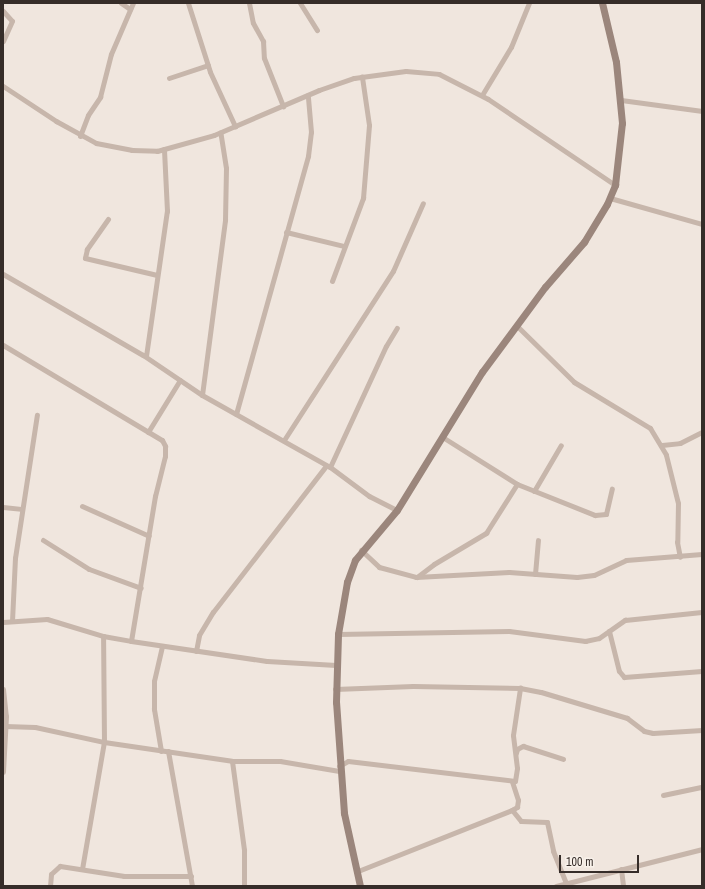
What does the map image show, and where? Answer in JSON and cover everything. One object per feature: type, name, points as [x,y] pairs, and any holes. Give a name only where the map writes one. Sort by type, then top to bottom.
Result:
[{"type":"street","points":[[121,3],[130,8]]},
{"type":"street","points":[[80,136],[88,115],[100,97],[111,54],[133,3]]},
{"type":"street","points":[[188,3],[208,65],[235,126]]},
{"type":"street","points":[[249,3],[253,23],[262,40],[264,58],[283,106]]},
{"type":"street","points":[[300,3],[317,30]]},
{"type":"street","points":[[482,95],[512,48],[529,3]]},
{"type":"street","points":[[360,886],[358,871],[344,813],[339,768],[335,689],[338,634],[347,582],[361,550],[397,510],[444,438],[482,372],[545,287],[584,242],[610,198],[615,185],[622,134],[621,100],[611,33],[602,3]]},
{"type":"street","points":[[3,12],[12,19],[3,41]]},
{"type":"street","points":[[168,78],[208,65]]},
{"type":"street","points":[[3,86],[80,136],[96,143],[132,150],[164,149],[220,132],[308,95],[362,77],[406,71],[439,74],[482,95],[615,185]]},
{"type":"street","points":[[332,281],[344,246],[361,207],[367,169],[369,126],[362,77]]},
{"type":"street","points":[[236,414],[308,156],[311,132],[308,95]]},
{"type":"street","points":[[621,100],[702,111]]},
{"type":"street","points":[[202,395],[225,220],[226,168],[220,132]]},
{"type":"street","points":[[146,356],[167,211],[164,149]]},
{"type":"street","points":[[610,198],[702,224]]},
{"type":"street","points":[[284,440],[392,271],[423,203]]},
{"type":"street","points":[[108,219],[87,249],[86,258],[157,276]]},
{"type":"street","points":[[286,232],[344,246]]},
{"type":"street","points":[[3,274],[146,356],[202,395],[284,440],[328,467],[369,496],[397,510]]},
{"type":"street","points":[[517,326],[574,382],[648,425],[662,445],[678,503],[677,542],[680,558]]},
{"type":"street","points":[[196,651],[199,635],[213,612],[328,467],[386,346],[397,328]]},
{"type":"street","points":[[3,345],[162,440],[165,456],[155,496],[141,588],[131,641]]},
{"type":"street","points":[[148,432],[180,380]]},
{"type":"street","points":[[12,621],[15,558],[21,509],[37,415]]},
{"type":"street","points":[[662,445],[680,443],[702,432]]},
{"type":"street","points":[[444,438],[517,484],[600,516],[606,514],[612,489]]},
{"type":"street","points":[[534,491],[561,445]]},
{"type":"street","points":[[416,578],[434,564],[486,533],[517,484]]},
{"type":"street","points":[[82,506],[149,536]]},
{"type":"street","points":[[3,507],[21,509]]},
{"type":"street","points":[[43,540],[89,569],[141,588]]},
{"type":"street","points":[[535,574],[538,540]]},
{"type":"street","points":[[361,550],[379,567],[416,578],[509,572],[577,577],[594,575],[626,560],[680,558],[702,554]]},
{"type":"street","points":[[338,634],[509,631],[585,641],[599,638],[625,620],[702,612]]},
{"type":"street","points":[[3,622],[47,619],[103,636],[162,646],[267,661],[336,665]]},
{"type":"street","points":[[609,631],[619,671],[624,677],[702,671]]},
{"type":"street","points":[[82,869],[104,742],[103,636]]},
{"type":"street","points":[[161,751],[154,709],[154,681],[162,646]]},
{"type":"street","points":[[335,689],[413,686],[520,688],[541,692],[627,718],[644,731],[653,733],[702,730]]},
{"type":"street","points":[[3,688],[5,726],[3,772]]},
{"type":"street","points":[[5,726],[35,727],[104,742],[232,761],[280,761],[339,768],[348,761],[477,774],[512,781],[517,777],[513,735],[520,688]]},
{"type":"street","points":[[516,758],[517,749],[523,746],[563,759]]},
{"type":"street","points":[[168,751],[192,886]]},
{"type":"street","points":[[232,761],[244,850],[244,886]]},
{"type":"street","points":[[358,871],[512,810],[517,806],[518,800],[512,781]]},
{"type":"street","points":[[663,795],[702,787]]},
{"type":"street","points":[[512,810],[521,821],[547,822],[553,851],[567,884]]},
{"type":"street","points":[[556,886],[702,849]]},
{"type":"street","points":[[50,886],[51,874],[54,868],[60,866],[124,876],[191,876]]},
{"type":"street","points":[[621,869],[623,886]]}]
